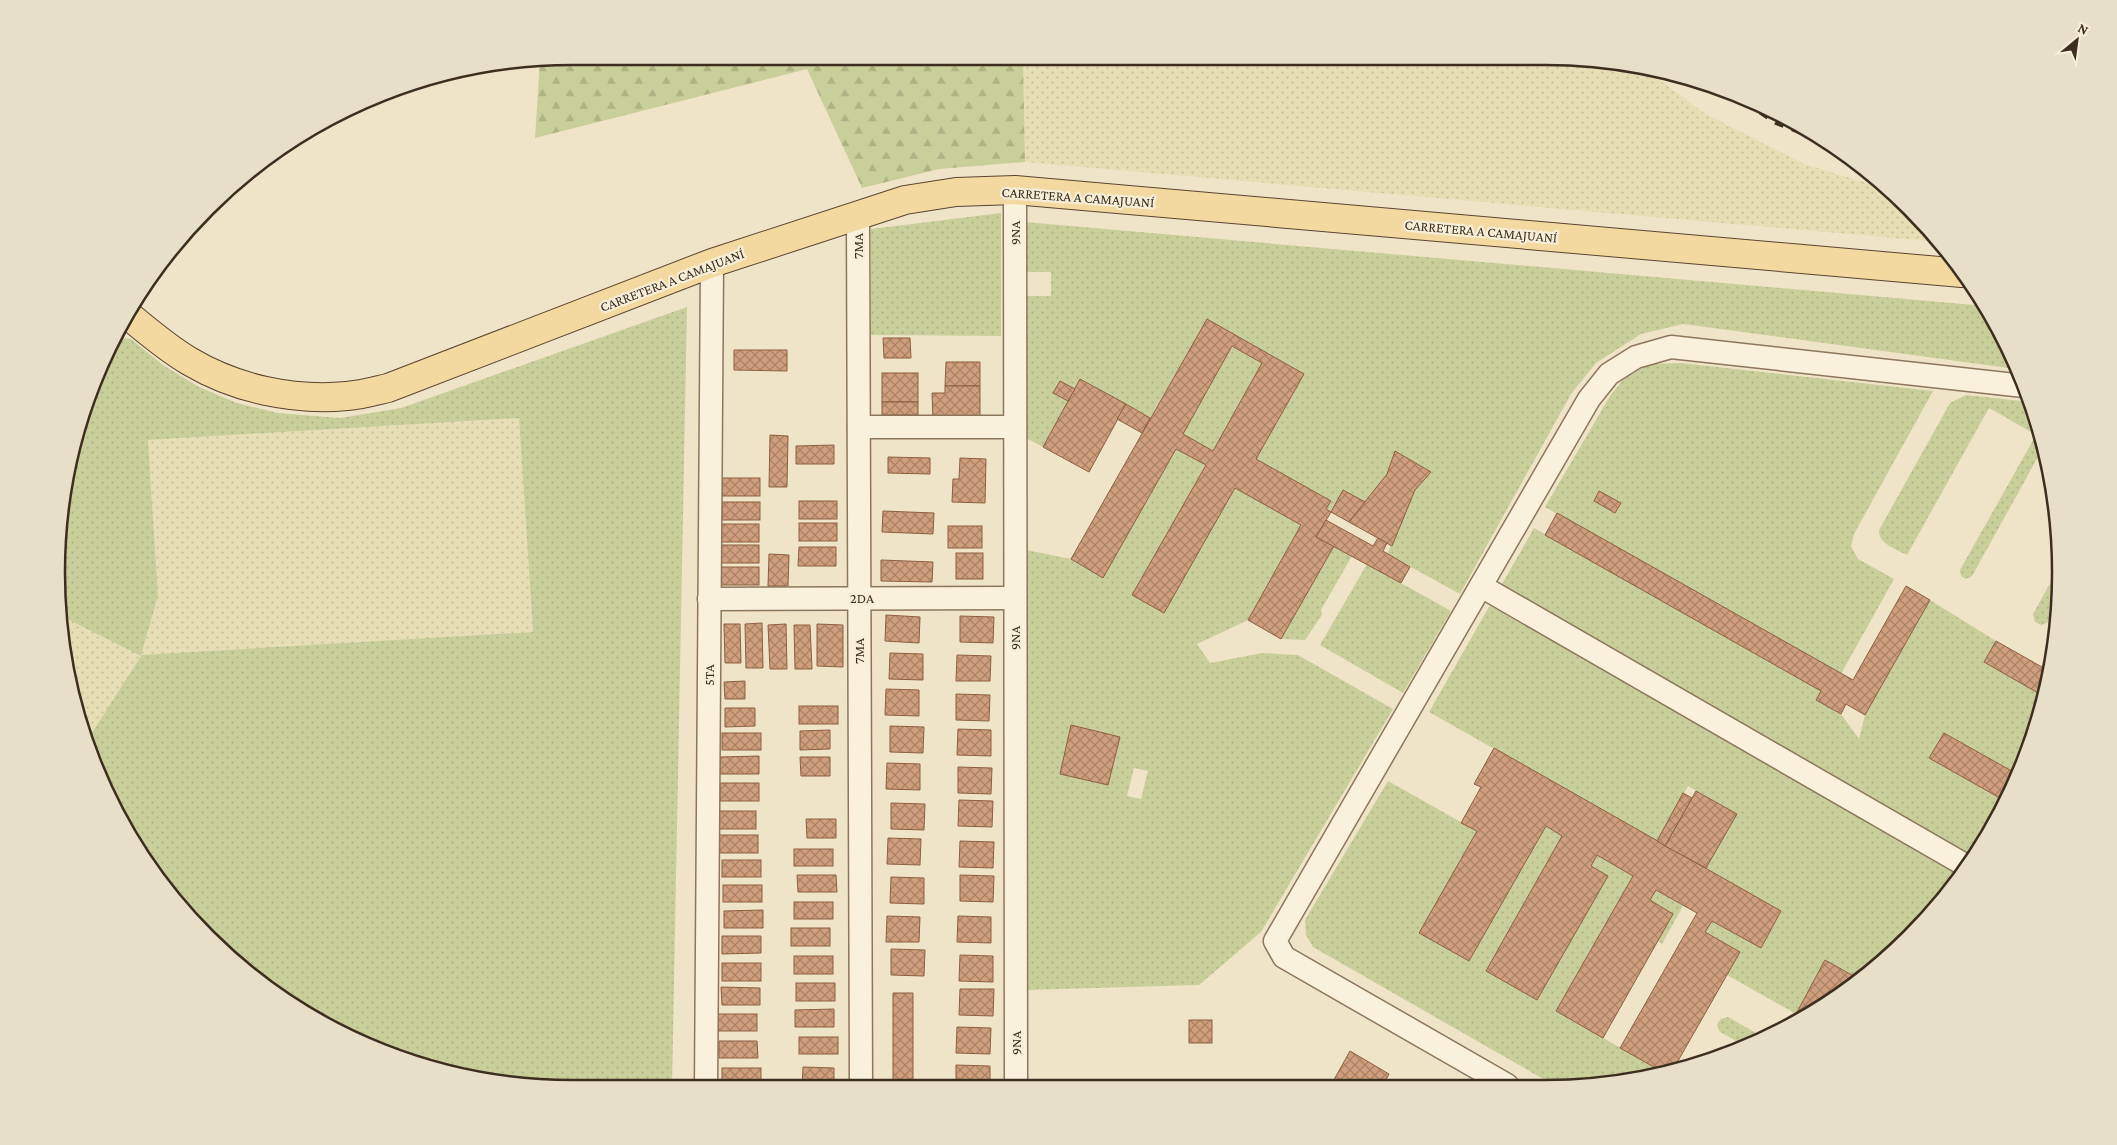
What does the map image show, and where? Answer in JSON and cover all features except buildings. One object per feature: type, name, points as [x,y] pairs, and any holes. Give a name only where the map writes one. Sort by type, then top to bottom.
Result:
[{"type":"main road","name":"CARRETERA A CAMAJUANÍ","points":[[133,319],[189,361],[226,379],[265,391],[306,397],[348,396],[388,388],[712,263],[905,200],[956,192],[1015,190],[1953,272]]},
{"type":"street","name":"9NA","points":[[1015,190],[1016,1080]]},
{"type":"street","name":"7MA","points":[[858,216],[861,1080]]},
{"type":"street","name":"5TA","points":[[706,1080],[712,263]]},
{"type":"street","points":[[1498,1080],[1284,957],[1276,941],[1589,399],[1609,374],[1636,357],[1672,347],[2016,385]]},
{"type":"street","points":[[859,427],[1015,427]]},
{"type":"street","points":[[1481,586],[1961,862]]},
{"type":"street","name":"2DA","points":[[709,599],[1015,598]]},
{"type":"shaded area","points":[[1023,65],[1578,66],[1611,69],[1657,78],[1704,113],[1804,164],[1871,184],[1928,241],[1025,162]]},
{"type":"shaded area","points":[[519,418],[533,632],[141,656],[91,734],[75,672],[67,619],[141,655],[158,596],[148,440]]},
{"type":"green space","points":[[1023,65],[1025,162],[939,169],[862,188],[807,69],[535,138],[540,66]]},
{"type":"green space","points":[[1001,213],[1001,336],[871,335],[871,229]]},
{"type":"green space","points":[[1025,222],[1975,305],[2000,348],[2009,368],[1683,324],[1641,334],[1596,363],[1571,394],[1460,594],[1387,554],[1415,490],[1431,472],[1395,451],[1387,474],[1349,522],[1326,509],[1330,502],[1256,459],[1304,374],[1207,319],[1150,418],[1081,379],[1075,389],[1060,381],[1053,393],[1068,401],[1043,447],[1026,438],[1025,296],[1051,296],[1051,272],[1025,272]]},
{"type":"green space","points":[[687,307],[672,1080],[572,1080],[506,1076],[441,1063],[409,1053],[348,1028],[319,1012],[264,975],[214,931],[170,881],[133,826],[117,797],[91,734],[141,656],[67,619],[65,572],[69,506],[82,441],[104,378],[123,338],[131,339],[163,365],[199,387],[237,403],[278,413],[340,418],[401,408]],"holes":[[[519,418],[533,632],[141,655],[158,596],[148,440]]]},
{"type":"green space","points":[[1232,346],[1262,363],[1213,451],[1183,434]]},
{"type":"green space","points":[[1681,363],[1933,391],[1854,534],[1851,546],[1858,559],[1894,579],[1841,674],[1545,507],[1610,396],[1623,380],[1649,364]]},
{"type":"green space","points":[[1966,395],[2022,401],[2032,433],[1989,408],[1907,555],[1881,539],[1879,530],[1950,403]]},
{"type":"green space","points":[[2034,438],[2038,456],[1972,576],[1966,579],[1961,576],[1960,570]]},
{"type":"green space","points":[[1176,449],[1206,465],[1132,595],[1235,488],[1301,525],[1248,620],[1197,644],[1210,663],[1262,653],[1298,655],[1393,709],[1261,932],[1199,985],[1027,990],[1026,550],[1071,559],[1103,577]],"holes":[[[1134,768],[1148,771],[1141,799],[1127,796]]]},
{"type":"green space","points":[[1534,528],[1821,691],[1816,700],[1841,714],[1859,739],[1865,715],[1930,600],[1996,641],[1984,662],[2037,693],[2025,736],[2011,771],[1944,733],[1929,758],[2000,798],[1966,854],[1926,907],[1879,954],[1853,975],[1825,960],[1795,1014],[1727,975],[1739,952],[1705,932],[1712,921],[1761,948],[1781,912],[1706,868],[1736,814],[1688,786],[1657,841],[1429,712]]},
{"type":"green space","points":[[1334,546],[1352,556],[1321,610],[1322,615],[1305,640],[1281,639]]},
{"type":"green space","points":[[1367,564],[1451,611],[1403,693],[1320,645]]},
{"type":"green space","points":[[2052,580],[2050,618],[2047,623],[2041,625],[2035,622],[2033,614]]},
{"type":"green space","points":[[1388,781],[1477,831],[1420,933],[1469,961],[1546,826],[1562,836],[1486,971],[1537,1000],[1608,876],[1591,866],[1597,855],[1633,876],[1556,1011],[1655,1068],[1611,1076],[1545,1080],[1313,947],[1306,935],[1305,920]]},
{"type":"green space","points":[[1656,890],[1683,906],[1662,944],[1658,941],[1673,914],[1650,900]]},
{"type":"green space","points":[[1728,1017],[1757,1033],[1737,1042],[1719,1031],[1717,1024],[1721,1019]]},
{"type":"railway","points":[[1762,114],[1776,123],[1789,128]]}]
